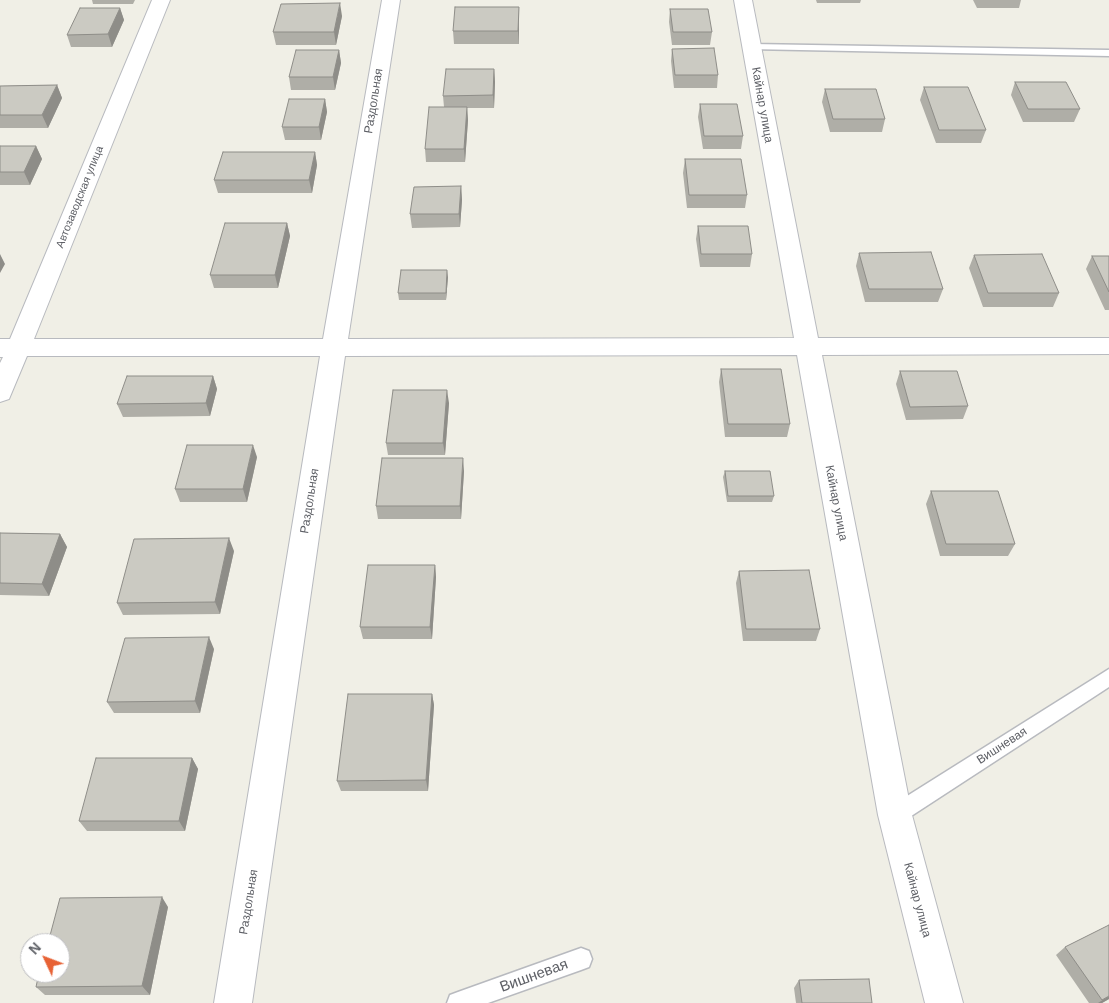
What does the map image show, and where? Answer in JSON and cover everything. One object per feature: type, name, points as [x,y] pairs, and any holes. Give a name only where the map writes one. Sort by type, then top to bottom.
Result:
[{"type":"street","name":"Автозаводская улица","points":[[0,393],[9,348],[160,0]]},
{"type":"street","name":"Раздольная","points":[[233,1003],[334,347],[391,0]]},
{"type":"street","name":"Кайнар улица","points":[[743,0],[895,815],[944,1003]]},
{"type":"street","points":[[9,348],[1109,346]]},
{"type":"lane","points":[[752,47],[1109,53]]},
{"type":"lane","name":"Вишневая","points":[[895,815],[1109,676]]},
{"type":"lane","name":"Вишневая","points":[[458,1003],[581,959]]},
{"type":"building","points":[[340,3],[334,32],[273,32],[281,4]]},
{"type":"building","points":[[455,7],[519,7],[518,31],[453,31]]},
{"type":"building","points":[[80,8],[120,8],[108,34],[67,35]]},
{"type":"building","points":[[670,9],[708,9],[712,32],[673,32]]},
{"type":"building","points":[[714,48],[718,75],[675,75],[672,49]]},
{"type":"building","points":[[296,50],[339,50],[333,77],[289,77]]},
{"type":"building","points":[[446,69],[494,69],[493,95],[443,96]]},
{"type":"building","points":[[1015,82],[1066,82],[1080,109],[1028,109]]},
{"type":"building","points":[[57,85],[42,115],[0,115],[0,86]]},
{"type":"building","points":[[924,87],[968,87],[986,130],[939,130]]},
{"type":"building","points":[[825,89],[876,89],[885,119],[833,119]]},
{"type":"building","points":[[289,99],[325,99],[319,127],[282,127]]},
{"type":"building","points":[[700,104],[737,104],[743,136],[704,136]]},
{"type":"building","points":[[429,107],[467,107],[464,149],[425,149]]},
{"type":"building","points":[[0,146],[36,146],[24,172],[0,172]]},
{"type":"building","points":[[223,152],[315,152],[309,180],[214,180]]},
{"type":"building","points":[[685,159],[741,159],[747,195],[689,195]]},
{"type":"building","points":[[461,186],[459,214],[410,214],[414,187]]},
{"type":"building","points":[[225,223],[287,223],[275,275],[210,275]]},
{"type":"building","points":[[698,226],[748,226],[752,254],[701,254]]},
{"type":"building","points":[[931,252],[943,289],[869,289],[859,253]]},
{"type":"building","points":[[1042,254],[1059,293],[988,293],[974,255]]},
{"type":"building","points":[[1092,256],[1109,256],[1109,292]]},
{"type":"building","points":[[401,270],[447,270],[446,293],[398,293]]},
{"type":"building","points":[[721,369],[781,369],[790,424],[728,424]]},
{"type":"building","points":[[900,371],[957,371],[968,406],[910,407]]},
{"type":"building","points":[[127,376],[213,376],[206,403],[117,404]]},
{"type":"building","points":[[393,390],[447,390],[443,443],[386,443]]},
{"type":"building","points":[[187,445],[253,445],[243,489],[175,489]]},
{"type":"building","points":[[382,458],[463,458],[460,506],[376,506]]},
{"type":"building","points":[[725,471],[770,471],[774,496],[728,496]]},
{"type":"building","points":[[931,491],[998,491],[1015,544],[946,544]]},
{"type":"building","points":[[0,533],[60,534],[42,584],[0,583]]},
{"type":"building","points":[[229,538],[215,602],[117,603],[134,539]]},
{"type":"building","points":[[368,565],[435,565],[430,627],[360,627]]},
{"type":"building","points":[[809,570],[820,629],[746,629],[739,571]]},
{"type":"building","points":[[209,637],[195,701],[107,702],[125,638]]},
{"type":"building","points":[[348,694],[432,694],[426,780],[337,781]]},
{"type":"building","points":[[96,758],[192,758],[179,821],[79,821]]},
{"type":"building","points":[[162,897],[142,986],[36,987],[37,983],[70,983],[70,933],[51,933],[60,898]]},
{"type":"building","points":[[1109,925],[1109,996],[1102,1000],[1065,947]]},
{"type":"building","points":[[869,979],[872,1003],[802,1003],[799,980]]}]
